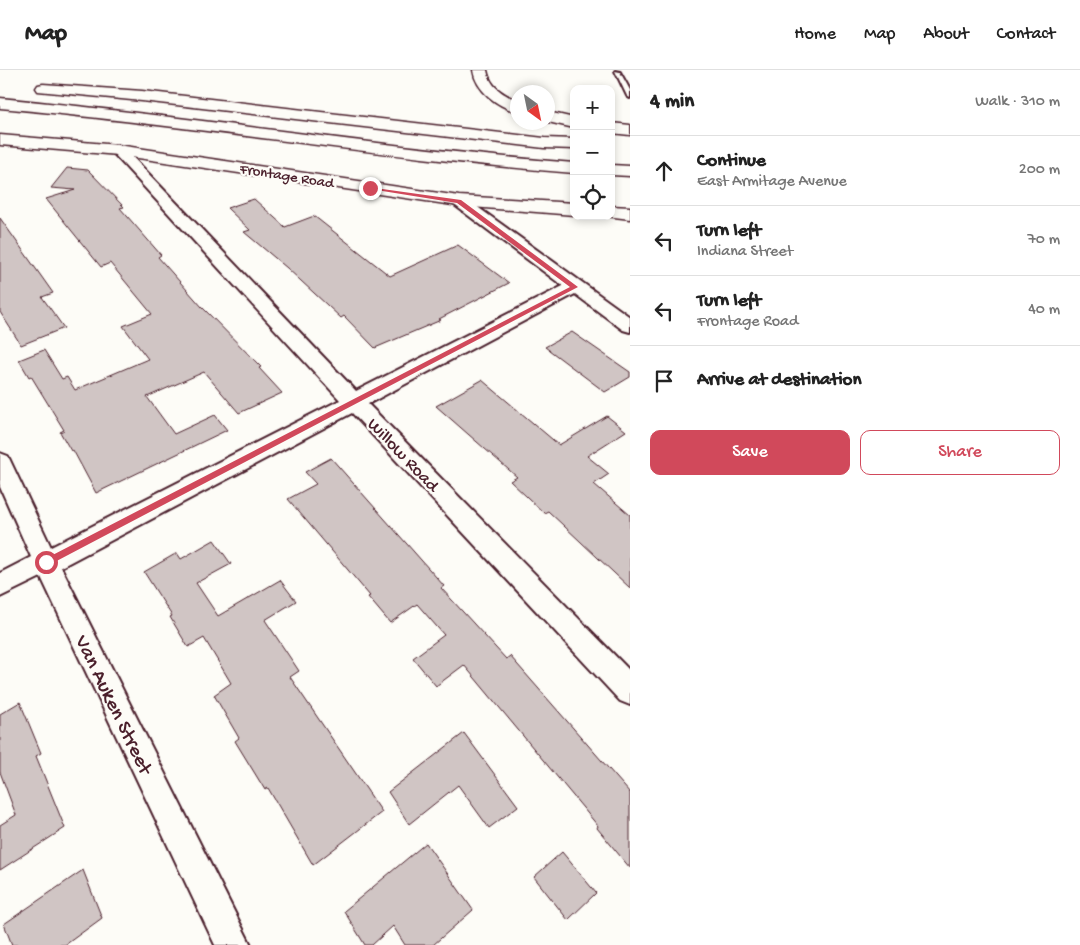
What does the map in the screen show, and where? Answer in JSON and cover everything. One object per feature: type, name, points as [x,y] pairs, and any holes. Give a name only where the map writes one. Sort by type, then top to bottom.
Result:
[{"type":"main road","points":[[480,70],[486,86],[510,103]]},
{"type":"main road","points":[[27,87],[142,96],[544,143],[570,144]]},
{"type":"main road","points":[[0,103],[114,113],[412,153],[570,168]]},
{"type":"main road","points":[[555,119],[570,122]]},
{"type":"main road","points":[[615,128],[630,130]]},
{"type":"main road","name":"Frontage Road","points":[[0,140],[118,150],[459,201],[570,209]]},
{"type":"main road","points":[[615,170],[630,171]]},
{"type":"main road","points":[[615,212],[630,213]]},
{"type":"street","name":"Willow Road","points":[[118,150],[354,402],[630,691]]},
{"type":"street","points":[[459,201],[630,326]]},
{"type":"street","points":[[0,586],[575,287]]},
{"type":"street","name":"Van Auken Street","points":[[0,462],[46,562],[233,945]]},
{"type":"lane","points":[[618,72],[629,94]]},
{"type":"building","points":[[67,168],[88,170],[124,207],[120,208],[161,255],[158,257],[202,307],[261,367],[259,368],[282,393],[239,413],[204,372],[147,397],[174,434],[215,415],[227,430],[96,493],[73,450],[71,451],[60,432],[64,430],[19,360],[44,350],[62,379],[67,377],[75,390],[148,359],[123,326],[152,314],[110,263],[101,267],[46,199],[75,190],[51,188]]},
{"type":"building","points":[[254,199],[285,227],[314,216],[390,276],[458,245],[509,283],[439,319],[441,320],[375,348],[344,316],[341,318],[287,268],[244,232],[250,230],[227,208]]},
{"type":"building","points":[[0,218],[53,293],[42,297],[64,328],[21,345],[0,312]]},
{"type":"building","points":[[572,332],[630,372],[630,377],[605,392],[545,347]]},
{"type":"building","points":[[482,380],[559,445],[607,416],[626,431],[587,456],[609,474],[594,484],[630,515],[630,588],[548,511],[544,513],[510,481],[517,477],[436,406]]},
{"type":"building","points":[[331,458],[444,586],[441,588],[506,659],[510,656],[630,793],[630,868],[597,828],[598,826],[464,665],[436,686],[413,658],[444,635],[417,604],[390,623],[368,597],[370,596],[288,499],[316,484],[305,472]]},
{"type":"building","points":[[214,540],[231,564],[196,583],[218,616],[280,580],[296,601],[265,620],[299,671],[290,677],[382,812],[313,865],[268,788],[265,790],[235,741],[239,738],[214,695],[231,683],[204,638],[188,647],[170,617],[172,616],[144,572],[177,553],[181,559]]},
{"type":"building","points":[[20,702],[41,753],[36,756],[65,828],[0,870],[0,825],[16,815],[0,772],[0,714]]},
{"type":"building","points":[[464,733],[518,806],[489,828],[458,785],[409,824],[388,792]]},
{"type":"building","points":[[426,843],[473,910],[433,945],[405,945],[393,926],[372,945],[365,945],[344,911]]},
{"type":"building","points":[[562,852],[596,893],[568,920],[534,877]]},
{"type":"building","points":[[83,870],[102,918],[65,945],[12,945],[4,924]]},
{"type":"route","points":[[46,562],[575,287],[459,201],[370,188]]}]
